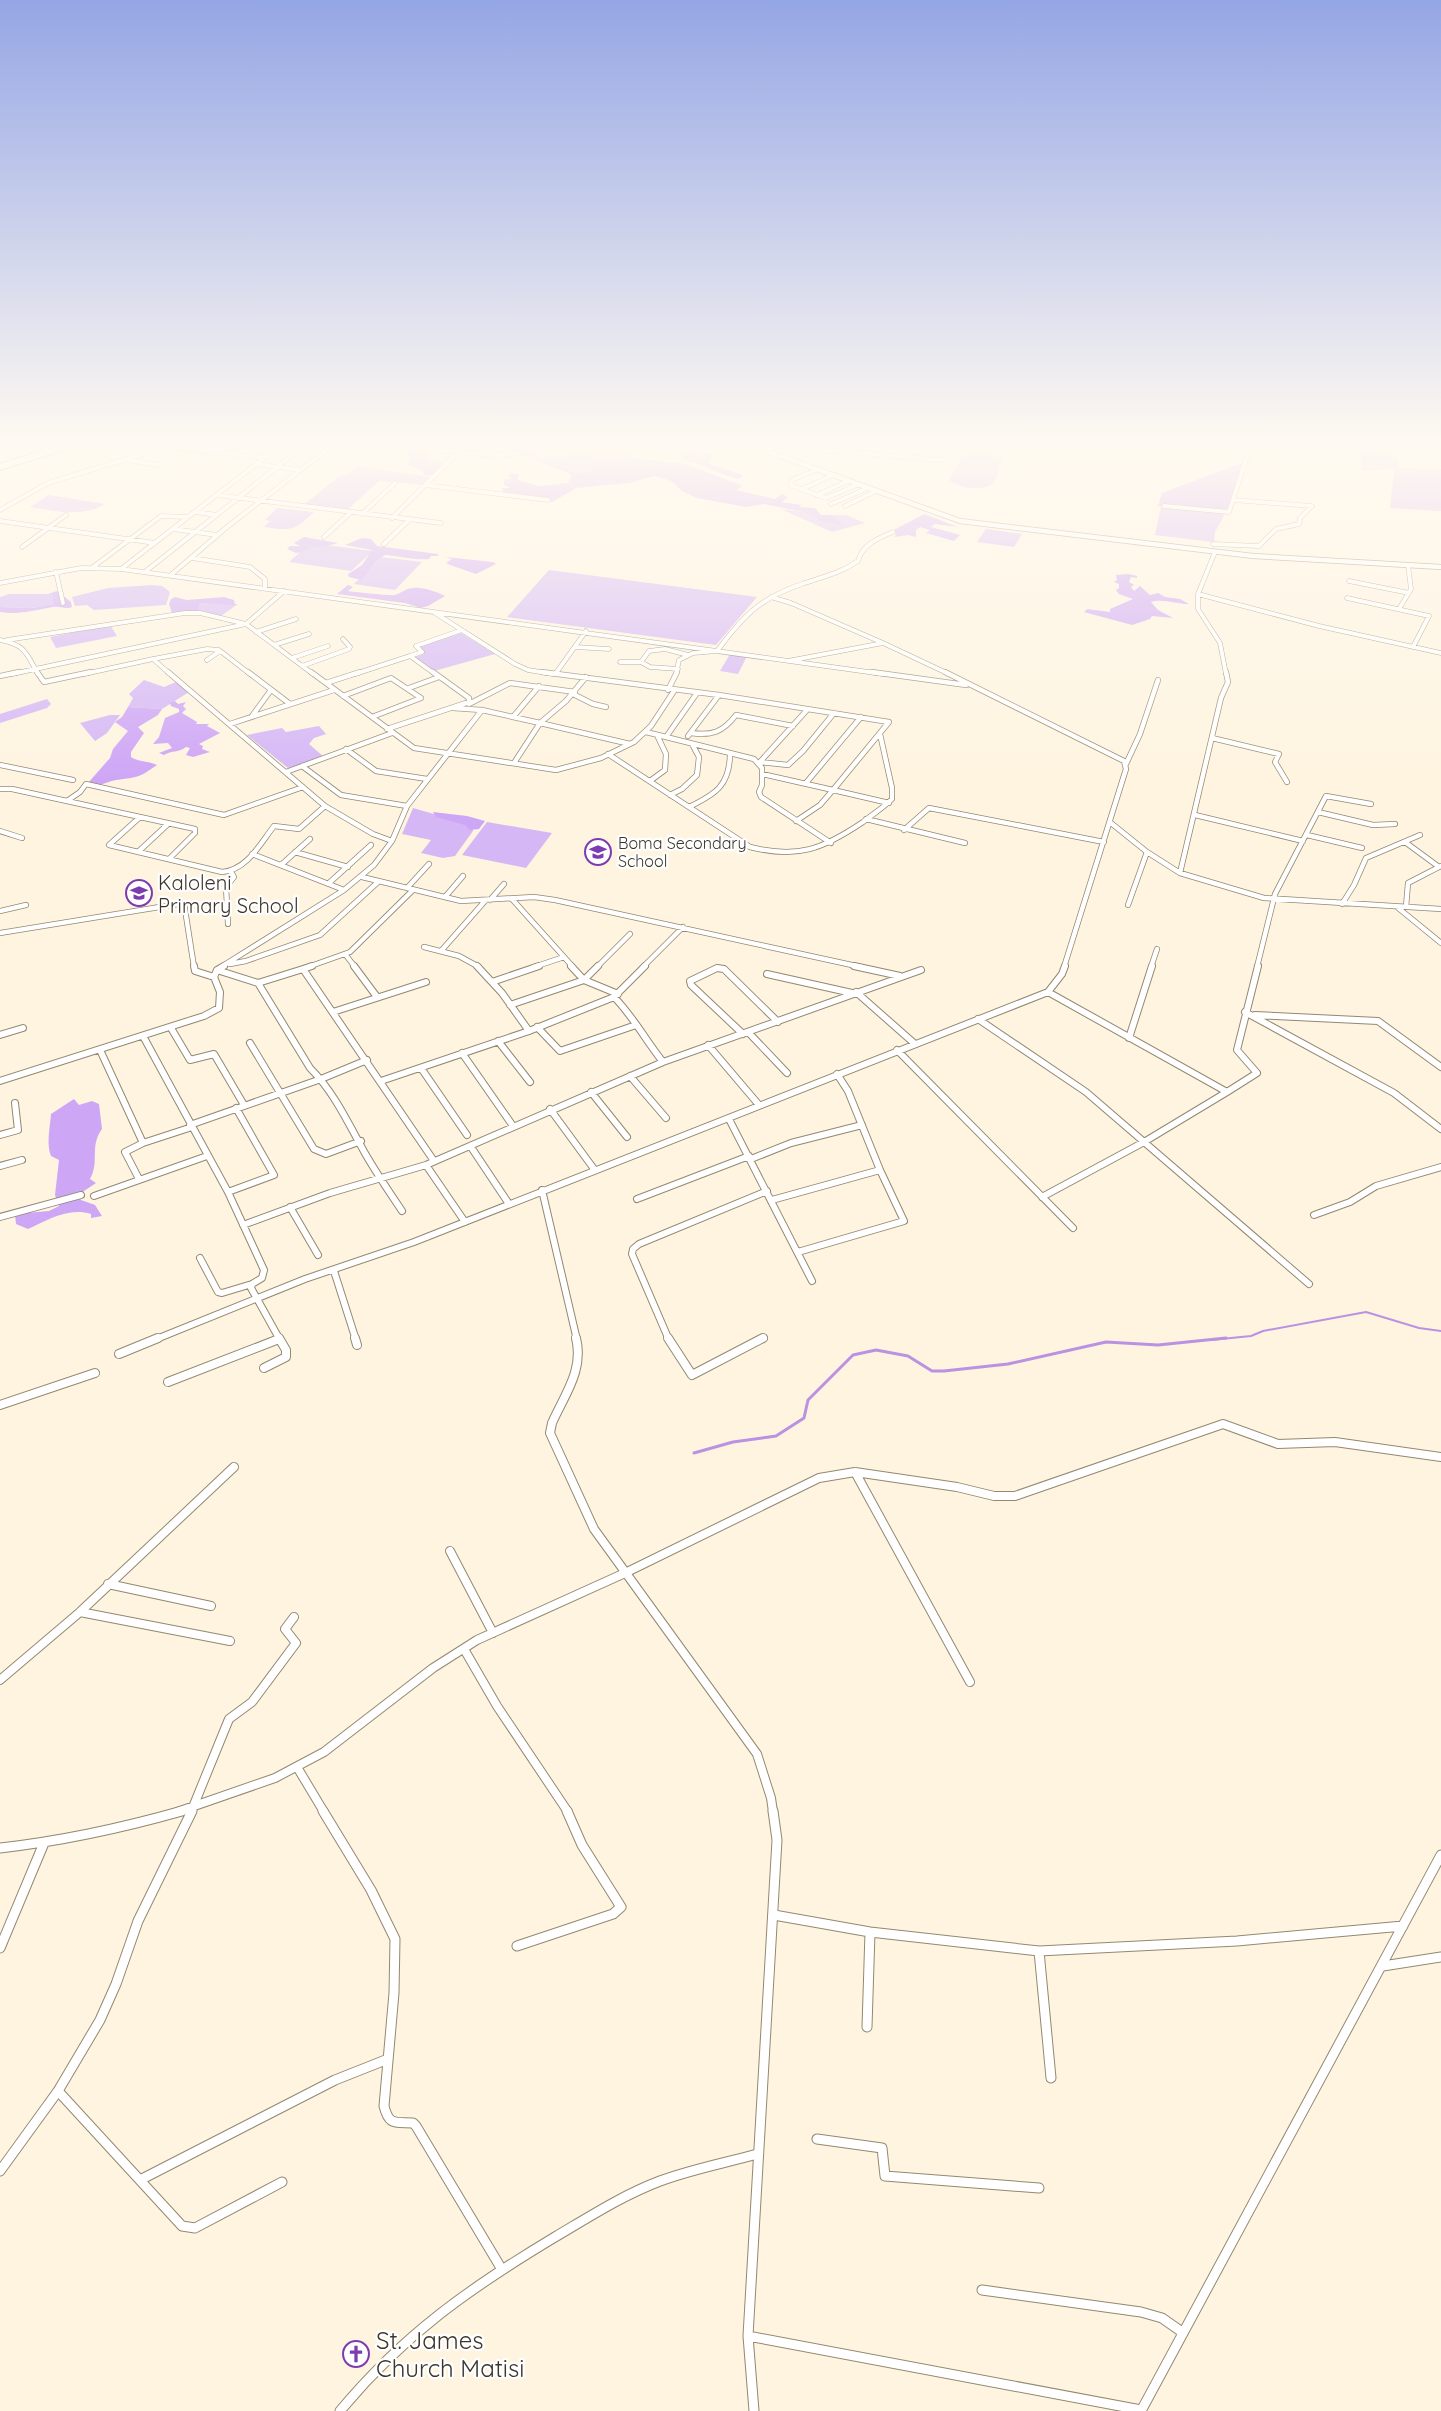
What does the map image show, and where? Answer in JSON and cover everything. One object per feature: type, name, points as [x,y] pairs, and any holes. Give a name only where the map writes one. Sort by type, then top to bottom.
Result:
[{"type":"street","points":[[93,567],[111,554]]},
{"type":"street","points":[[121,568],[141,554]]},
{"type":"street","points":[[147,571],[169,554]]},
{"type":"street","points":[[171,574],[197,554]]},
{"type":"street","points":[[668,690],[678,669],[679,660],[688,655],[717,651],[743,617],[756,605],[770,597],[848,568],[858,561],[860,554]]},
{"type":"street","points":[[1180,873],[1221,698],[1228,682],[1220,643],[1198,609],[1198,594],[1214,554]]},
{"type":"street","points":[[1234,554],[1441,567]]},
{"type":"street","points":[[192,558],[250,567],[265,579],[265,588]]},
{"type":"street","points":[[1399,609],[1409,593],[1411,580],[1408,565]]},
{"type":"street","points":[[0,583],[93,567],[121,568],[973,686]]},
{"type":"street","points":[[56,572],[63,603]]},
{"type":"street","points":[[1349,581],[1409,593]]},
{"type":"street","points":[[0,676],[246,624],[284,591]]},
{"type":"street","points":[[1198,594],[1319,626],[1441,653]]},
{"type":"street","points":[[770,597],[791,603],[883,643],[1119,758],[1126,764]]},
{"type":"street","points":[[1347,598],[1422,614],[1430,618],[1413,647]]},
{"type":"street","points":[[432,611],[521,668],[674,691],[718,695],[889,722],[820,805],[796,821]]},
{"type":"street","points":[[0,640],[194,612],[246,624],[414,748],[556,770],[579,766],[630,744],[646,732],[674,691]]},
{"type":"street","points":[[256,632],[296,619]]},
{"type":"street","points":[[326,683],[422,652],[416,646],[462,630]]},
{"type":"street","points":[[556,673],[586,631]]},
{"type":"street","points":[[274,645],[309,634]]},
{"type":"street","points":[[302,666],[347,651],[350,647],[343,639]]},
{"type":"street","points":[[8,640],[22,645],[27,650],[35,669],[46,682],[207,649],[220,651],[290,704]]},
{"type":"street","points":[[788,661],[883,643]]},
{"type":"street","points":[[292,658],[328,646]]},
{"type":"street","points":[[575,647],[609,649]]},
{"type":"street","points":[[641,662],[649,651],[665,649],[688,655]]},
{"type":"street","points":[[207,660],[220,651]]},
{"type":"street","points":[[410,656],[469,698],[469,702],[479,710]]},
{"type":"street","points":[[153,659],[325,806],[373,834],[392,841]]},
{"type":"street","points":[[620,662],[641,662],[650,667],[678,669]]},
{"type":"street","points":[[409,688],[439,677]]},
{"type":"street","points":[[514,763],[540,723],[574,693],[586,677]]},
{"type":"street","points":[[343,696],[391,678],[422,698],[372,717]]},
{"type":"street","points":[[119,1354],[305,1280],[465,1222],[594,1169],[729,1119],[897,1050],[1048,992],[1062,974],[1111,823],[1126,764],[1140,734],[1158,680]]},
{"type":"street","points":[[286,772],[469,702],[510,683],[574,693],[592,704],[606,707]]},
{"type":"street","points":[[513,717],[539,686]]},
{"type":"street","points":[[251,716],[271,690]]},
{"type":"street","points":[[230,724],[334,690]]},
{"type":"street","points":[[666,737],[697,693]]},
{"type":"street","points":[[685,742],[718,695]]},
{"type":"street","points":[[450,708],[479,710],[630,744]]},
{"type":"street","points":[[0,1081],[213,1013],[219,1008],[221,993],[214,977],[217,970],[362,877],[392,841],[407,806],[479,710]]},
{"type":"street","points":[[759,762],[807,710]]},
{"type":"street","points":[[646,732],[759,762],[788,765],[803,751],[834,713]]},
{"type":"street","points":[[691,733],[708,735],[723,731],[736,716],[793,726]]},
{"type":"street","points":[[806,783],[861,717]]},
{"type":"street","points":[[608,754],[750,847],[768,853],[788,855],[831,843],[889,803],[894,794],[880,734]]},
{"type":"street","points":[[650,781],[665,770],[667,762],[657,735]]},
{"type":"street","points":[[1212,738],[1279,754],[1275,762],[1287,782]]},
{"type":"street","points":[[670,795],[682,789],[697,775],[699,757],[692,744]]},
{"type":"street","points":[[346,749],[371,770],[427,779]]},
{"type":"street","points":[[689,807],[720,788],[731,769],[730,753]]},
{"type":"street","points":[[759,762],[762,774],[759,792],[761,797],[831,843]]},
{"type":"street","points":[[0,765],[73,780]]},
{"type":"street","points":[[302,766],[336,793],[407,806]]},
{"type":"street","points":[[762,774],[889,803]]},
{"type":"street","points":[[67,801],[80,792],[86,784],[224,814],[303,787]]},
{"type":"street","points":[[0,789],[12,789],[196,830],[169,859]]},
{"type":"street","points":[[1042,1197],[1144,1142],[1257,1073],[1238,1050],[1274,900],[1328,796],[1371,804]]},
{"type":"street","points":[[140,817],[110,845],[222,872],[231,872],[252,854],[274,826],[299,829],[325,806]]},
{"type":"street","points":[[904,830],[925,809],[931,808],[1104,842]]},
{"type":"street","points":[[1318,812],[1373,825],[1395,824]]},
{"type":"street","points":[[1195,815],[1303,842]]},
{"type":"street","points":[[866,819],[965,843]]},
{"type":"street","points":[[1111,823],[1147,852],[1180,873],[1274,900],[1441,909]]},
{"type":"street","points":[[138,852],[168,824]]},
{"type":"street","points":[[0,831],[22,838]]},
{"type":"street","points":[[1307,835],[1362,848]]},
{"type":"street","points":[[1342,904],[1354,885],[1366,858],[1420,835]]},
{"type":"street","points":[[281,865],[310,839]]},
{"type":"street","points":[[1405,842],[1440,866],[1408,884],[1406,907]]},
{"type":"street","points":[[329,883],[371,845]]},
{"type":"street","points":[[295,852],[348,867]]},
{"type":"street","points":[[1128,905],[1147,852]]},
{"type":"street","points":[[252,854],[344,890]]},
{"type":"street","points":[[217,970],[258,982],[345,954],[353,949],[410,889],[429,864]]},
{"type":"street","points":[[228,924],[226,887],[234,877],[231,872]]},
{"type":"street","points":[[445,897],[463,876]]},
{"type":"street","points":[[362,877],[461,902],[534,897],[555,900],[901,976]]},
{"type":"street","points":[[224,965],[246,961],[320,935],[378,882]]},
{"type":"street","points":[[441,951],[504,884]]},
{"type":"street","points":[[512,899],[584,980],[616,995],[663,1062]]},
{"type":"street","points":[[0,933],[184,903],[195,971],[214,977]]},
{"type":"street","points":[[0,911],[26,905]]},
{"type":"street","points":[[1397,907],[1440,942]]},
{"type":"street","points":[[381,1081],[537,1028],[616,995],[683,927]]},
{"type":"street","points":[[510,1005],[584,980],[630,934]]},
{"type":"street","points":[[424,947],[470,961],[492,982],[529,1030]]},
{"type":"street","points":[[1129,1038],[1157,950]]},
{"type":"street","points":[[345,954],[377,997]]},
{"type":"street","points":[[492,982],[564,957]]},
{"type":"street","points":[[777,1022],[724,969],[717,968],[690,981],[691,985],[787,1073]]},
{"type":"street","points":[[303,969],[434,1161]]},
{"type":"street","points":[[243,1225],[290,1207],[426,1165],[471,1147],[550,1109],[663,1062],[921,970]]},
{"type":"street","points":[[767,974],[854,993],[915,1044]]},
{"type":"street","points":[[258,982],[306,1063],[321,1079],[361,1141],[362,1148],[402,1211]]},
{"type":"street","points":[[333,1012],[426,982]]},
{"type":"street","points":[[1048,992],[1227,1092]]},
{"type":"street","points":[[1248,1013],[1379,1021],[1441,1067]]},
{"type":"street","points":[[1248,1013],[1394,1093],[1441,1129]]},
{"type":"street","points":[[978,1019],[1086,1092],[1183,1178],[1309,1284]]},
{"type":"street","points":[[537,1028],[560,1051],[636,1025]]},
{"type":"street","points":[[0,1035],[23,1028]]},
{"type":"street","points":[[171,1028],[190,1060],[214,1054],[244,1105]]},
{"type":"street","points":[[143,1036],[228,1192],[264,1270],[262,1278],[229,1292],[218,1292],[200,1258]]},
{"type":"street","points":[[498,1041],[530,1082]]},
{"type":"street","points":[[250,1043],[318,1152],[330,1154],[361,1141]]},
{"type":"street","points":[[708,1045],[759,1105]]},
{"type":"street","points":[[100,1050],[143,1143]]},
{"type":"street","points":[[897,1050],[1073,1228]]},
{"type":"street","points":[[462,1053],[513,1126]]},
{"type":"street","points":[[139,1179],[125,1152],[143,1143],[321,1079],[367,1060]]},
{"type":"street","points":[[421,1068],[467,1135]]},
{"type":"street","points":[[798,1252],[904,1221],[880,1170],[848,1091],[837,1074]]},
{"type":"street","points":[[630,1076],[666,1118]]},
{"type":"street","points":[[591,1092],[627,1137]]},
{"type":"street","points":[[0,1135],[18,1130],[15,1104]]},
{"type":"street","points":[[228,1192],[274,1175],[236,1108]]},
{"type":"street","points":[[550,1109],[594,1169]]},
{"type":"street","points":[[729,1119],[812,1281]]},
{"type":"street","points":[[637,1199],[791,1143],[862,1125]]},
{"type":"street","points":[[471,1147],[509,1204]]},
{"type":"street","points":[[94,1196],[207,1156]]},
{"type":"street","points":[[0,1166],[22,1160]]},
{"type":"street","points":[[426,1165],[465,1222]]},
{"type":"street","points":[[1314,1215],[1350,1202],[1376,1186],[1441,1167]]},
{"type":"street","points":[[772,1200],[880,1170]]},
{"type":"street","points":[[542,1190],[580,1353],[579,1365],[552,1423],[550,1433],[594,1530],[757,1754],[771,1798],[777,1840],[774,1915],[757,2154],[748,2336],[754,2411]]},
{"type":"street","points":[[764,1338],[692,1375],[670,1342],[632,1254],[633,1249],[639,1244],[767,1191]]},
{"type":"street","points":[[0,1217],[81,1195]]},
{"type":"street","points":[[290,1207],[318,1255]]},
{"type":"street","points":[[334,1271],[357,1346]]},
{"type":"street","points":[[252,1284],[251,1288],[286,1350],[286,1357],[264,1368]]},
{"type":"street","points":[[168,1383],[279,1339]]},
{"type":"street","points":[[0,1406],[95,1373]]},
{"type":"street","points":[[0,1848],[44,1843],[121,1828],[193,1808],[297,1767],[324,1752],[433,1668],[477,1640],[625,1573],[819,1478],[855,1472],[957,1487],[994,1496],[1015,1496],[1223,1424],[1278,1444],[1335,1442],[1441,1457]]},
{"type":"street","points":[[0,1680],[80,1612],[234,1467]]},
{"type":"street","points":[[855,1472],[970,1682]]},
{"type":"street","points":[[450,1551],[493,1633]]},
{"type":"street","points":[[108,1584],[211,1606]]},
{"type":"street","points":[[80,1612],[230,1641]]},
{"type":"street","points":[[0,2170],[58,2091],[100,2020],[116,1984],[138,1921],[193,1808],[229,1719],[252,1702],[296,1642],[285,1629],[294,1617]]},
{"type":"street","points":[[464,1649],[496,1706],[567,1810],[582,1845],[621,1907],[613,1914],[517,1946]]},
{"type":"street","points":[[297,1767],[371,1890],[394,1939],[394,1993],[384,2106],[387,2118],[392,2122],[412,2122],[416,2126],[501,2268]]},
{"type":"street","points":[[0,1948],[44,1843]]},
{"type":"street","points":[[748,2336],[1141,2411],[1441,1855]]},
{"type":"street","points":[[774,1915],[870,1932],[1040,1951],[1237,1941],[1403,1926]]},
{"type":"street","points":[[867,2027],[870,1932]]},
{"type":"street","points":[[1040,1951],[1052,2078]]},
{"type":"street","points":[[1383,1966],[1441,1957]]},
{"type":"street","points":[[140,2180],[335,2080],[388,2059]]},
{"type":"street","points":[[58,2091],[182,2226],[195,2228],[282,2182]]},
{"type":"street","points":[[817,2139],[882,2148],[885,2176],[1039,2188]]},
{"type":"street","points":[[340,2411],[360,2385],[398,2346],[439,2311],[501,2268],[612,2204],[648,2186],[757,2154]]},
{"type":"street","points":[[982,2290],[1141,2312],[1162,2318],[1182,2332]]},
{"type":"shaded area","points":[[298,554],[370,554],[351,571],[289,562]]},
{"type":"shaded area","points":[[370,554],[438,554],[429,559],[385,555],[361,580],[349,577],[348,574],[362,565]]},
{"type":"shaded area","points":[[381,557],[422,562],[395,590],[354,584]]},
{"type":"shaded area","points":[[445,557],[496,564],[476,574],[446,563],[452,559]]},
{"type":"shaded area","points":[[549,570],[757,597],[716,645],[507,617]]},
{"type":"shaded area","points":[[1116,575],[1137,576],[1137,578],[1131,577],[1129,582],[1134,585],[1131,587],[1134,591],[1140,586],[1150,595],[1158,593],[1189,604],[1151,602],[1158,610],[1173,618],[1152,616],[1150,619],[1132,625],[1084,612],[1087,609],[1110,612],[1110,609],[1133,599],[1119,594],[1116,590],[1119,584],[1114,582],[1117,580]]},
{"type":"shaded area","points":[[348,585],[353,587],[348,591],[395,595],[417,588],[445,596],[421,608],[405,603],[337,594]]},
{"type":"shaded area","points":[[162,586],[170,592],[166,605],[94,610],[87,605],[75,606],[72,597],[108,588]]},
{"type":"shaded area","points":[[57,591],[71,602],[72,607],[53,607],[21,613],[0,612],[0,607],[32,608],[54,604],[52,594],[48,594]]},
{"type":"shaded area","points":[[9,594],[52,594],[55,604],[32,608],[0,607],[0,597]]},
{"type":"shaded area","points":[[175,597],[187,600],[224,597],[234,600],[235,605],[200,603],[198,610],[181,616],[172,613],[169,604]]},
{"type":"shaded area","points":[[200,603],[238,604],[221,616],[196,611]]},
{"type":"shaded area","points":[[110,625],[117,636],[56,648],[50,637]]},
{"type":"shaded area","points":[[461,633],[495,654],[434,671],[415,657],[424,654],[418,646]]},
{"type":"shaded area","points":[[730,654],[747,656],[738,674],[720,671]]},
{"type":"shaded area","points":[[144,680],[164,687],[176,682],[189,692],[162,709],[128,707],[133,698],[129,694]]},
{"type":"shaded area","points":[[47,699],[51,704],[47,708],[0,723],[0,714]]},
{"type":"shaded area","points":[[175,701],[178,704],[186,702],[183,706],[186,709],[182,713],[197,722],[196,724],[209,724],[207,726],[220,733],[199,744],[203,746],[202,749],[210,752],[193,757],[186,755],[190,748],[186,747],[164,755],[159,753],[172,748],[168,743],[153,744],[159,737],[165,718],[179,712],[179,709],[171,706],[170,703]]},
{"type":"shaded area","points":[[128,707],[162,709],[158,715],[138,727],[144,733],[131,752],[131,757],[134,759],[157,765],[142,775],[101,784],[88,783],[110,758],[113,749],[128,731],[115,722],[122,717]]},
{"type":"shaded area","points":[[110,715],[120,715],[107,733],[95,741],[80,723]]},
{"type":"shaded area","points":[[319,726],[326,734],[314,738],[309,744],[324,757],[288,768],[247,735],[282,728],[286,732]]},
{"type":"shaded area","points":[[413,808],[472,825],[473,831],[455,856],[443,858],[421,853],[431,840],[402,834]]},
{"type":"shaded area","points":[[433,812],[467,816],[485,821],[479,829],[470,830],[465,825],[436,817]]},
{"type":"shaded area","points":[[487,822],[552,833],[526,868],[462,855]]},
{"type":"shaded area","points":[[74,1099],[79,1105],[92,1101],[99,1104],[102,1129],[96,1142],[94,1166],[90,1179],[96,1183],[78,1195],[81,1200],[95,1205],[102,1216],[91,1218],[91,1214],[83,1212],[66,1213],[28,1229],[16,1224],[15,1214],[49,1211],[59,1206],[55,1195],[59,1160],[51,1156],[49,1146],[51,1114]]},
{"type":"waterway","points":[[1211,1340],[1251,1336],[1263,1331],[1366,1312],[1419,1328],[1441,1331]]},
{"type":"waterway","points":[[694,1453],[733,1442],[776,1436],[804,1418],[808,1400],[853,1355],[876,1350],[908,1356],[932,1371],[944,1371],[1008,1364],[1106,1342],[1158,1345],[1226,1338]]},
{"type":"place","name":"Boma Secondary School","points":[[598,852]]},
{"type":"place","name":"Kaloleni Primary School","points":[[139,893]]},
{"type":"place","name":"St. James Church Matisi","points":[[356,2354]]}]
